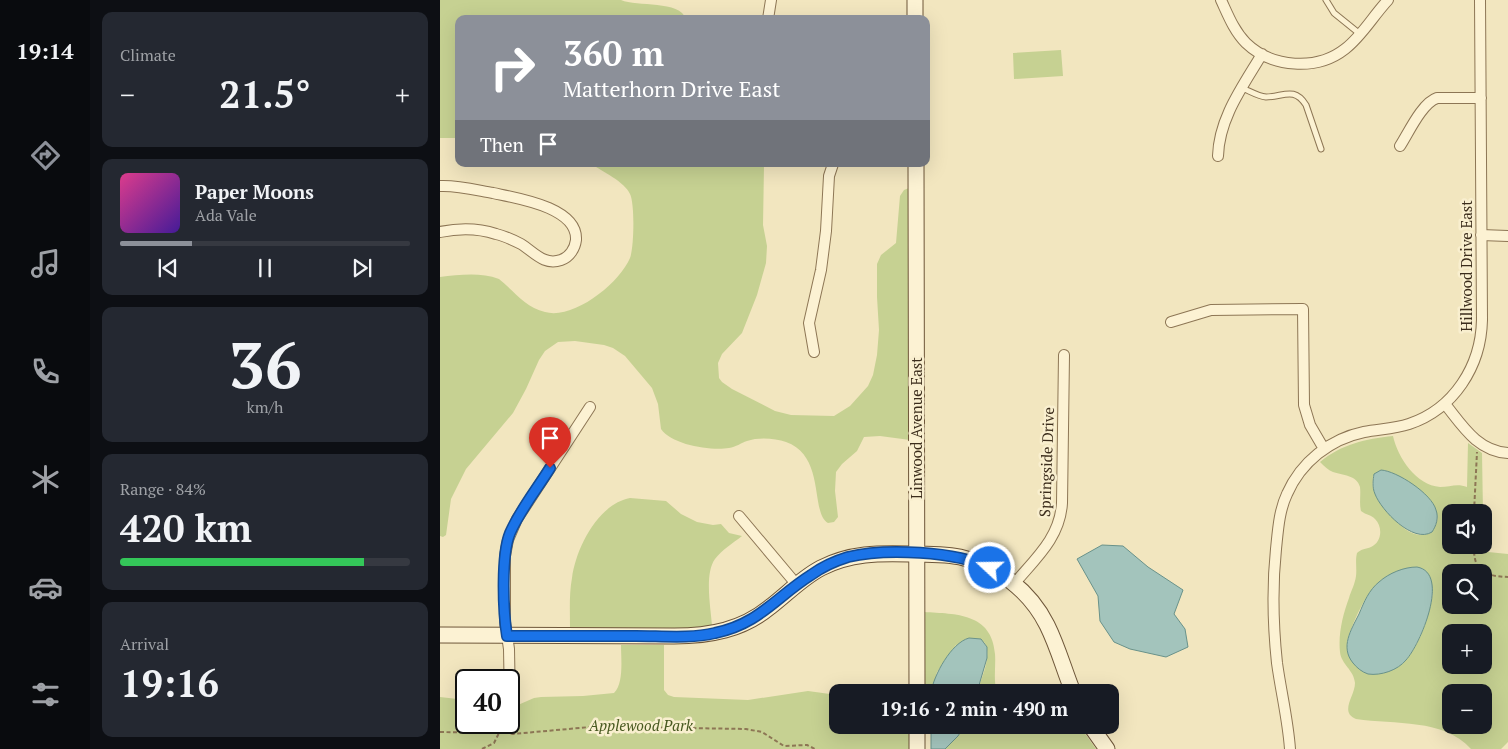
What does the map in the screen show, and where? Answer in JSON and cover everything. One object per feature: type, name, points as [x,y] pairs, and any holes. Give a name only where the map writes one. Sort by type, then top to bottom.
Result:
[{"type":"street","points":[[769,15],[772,0]]},
{"type":"street","points":[[915,0],[915,15]]},
{"type":"street","points":[[1220,0],[1233,27],[1246,43],[1275,60],[1287,63],[1312,64],[1324,62],[1347,48],[1361,34],[1388,0]]},
{"type":"street","name":"Hillwood Drive East","points":[[1290,749],[1274,635],[1274,574],[1278,531],[1284,502],[1291,485],[1307,464],[1324,449],[1354,434],[1399,427],[1415,422],[1444,404],[1466,380],[1481,340],[1480,0]]},
{"type":"street","points":[[1218,156],[1225,120],[1262,54]]},
{"type":"street","points":[[1400,146],[1432,100],[1437,98],[1481,98]]},
{"type":"street","points":[[814,352],[809,323],[821,270],[826,231],[829,176],[832,167]]},
{"type":"street","name":"Linwood Avenue East","points":[[916,167],[917,684]]},
{"type":"street","points":[[440,186],[460,187],[539,204],[570,222],[574,229],[576,240],[573,250],[567,257],[560,261],[549,261],[539,258],[519,243],[498,234],[468,229],[440,232]]},
{"type":"street","points":[[1481,236],[1508,236]]},
{"type":"street","points":[[1171,322],[1212,310],[1304,309],[1304,405],[1310,425],[1324,449]]},
{"type":"street","name":"Springside Drive","points":[[1014,584],[1046,546],[1060,521],[1062,503],[1064,355]]},
{"type":"street","points":[[1444,404],[1478,443],[1492,450],[1508,453]]},
{"type":"street","points":[[510,669],[510,649],[505,622],[505,556],[510,533],[517,519],[590,407]]},
{"type":"street","points":[[739,516],[796,585]]},
{"type":"street","points":[[440,635],[674,636],[713,634],[735,628],[754,618],[796,585],[822,568],[848,558],[874,554],[949,556],[969,560],[990,568],[1014,584],[1030,600],[1046,622],[1070,684]]},
{"type":"street","points":[[917,734],[917,749]]},
{"type":"street","points":[[1096,734],[1107,749]]},
{"type":"lane","points":[[1326,0],[1334,13],[1361,34]]},
{"type":"lane","points":[[1242,88],[1259,96],[1266,97],[1290,93],[1302,98],[1321,149]]},
{"type":"path","points":[[1474,504],[1478,443]]},
{"type":"path","points":[[1475,554],[1475,562],[1481,570],[1490,575],[1508,577]]},
{"type":"path","points":[[520,733],[590,727],[746,729],[762,732],[784,746],[807,745],[815,749]]},
{"type":"path","points":[[440,732],[455,733]]},
{"type":"path","points":[[482,749],[494,743],[498,734]]},
{"type":"green space","points":[[440,0],[621,0],[667,6],[676,9],[683,15],[455,15],[455,138],[440,138]]},
{"type":"green space","points":[[1061,50],[1063,76],[1014,79],[1013,53]]},
{"type":"green space","points":[[596,167],[764,167],[763,225],[767,246],[766,263],[757,295],[742,333],[722,354],[718,363],[719,378],[732,389],[775,411],[791,415],[834,416],[850,406],[868,386],[873,375],[877,355],[879,330],[877,264],[881,255],[896,243],[900,196],[904,190],[909,188],[910,440],[880,436],[864,437],[857,451],[836,472],[835,491],[838,517],[834,522],[828,523],[823,517],[819,508],[812,471],[807,459],[799,449],[786,442],[772,439],[751,440],[732,447],[712,449],[692,446],[674,439],[666,435],[661,429],[658,404],[652,388],[625,356],[613,348],[604,345],[575,341],[558,342],[545,351],[513,413],[466,469],[451,499],[446,535],[440,536],[440,277],[477,275],[499,279],[526,303],[545,312],[569,311],[594,298],[616,279],[630,258],[633,226],[632,199],[623,185]]},
{"type":"green space","points":[[1393,436],[1399,453],[1409,469],[1423,481],[1440,487],[1457,485],[1467,487],[1468,443],[1482,453],[1483,504],[1442,504],[1442,554],[1492,554],[1492,552],[1508,554],[1508,742],[1501,749],[1471,749],[1460,739],[1451,734],[1492,734],[1492,684],[1442,684],[1442,730],[1418,725],[1356,719],[1349,712],[1349,703],[1355,683],[1340,652],[1341,624],[1355,579],[1357,553],[1375,545],[1379,538],[1380,530],[1378,522],[1374,518],[1361,511],[1360,487],[1356,480],[1331,471],[1320,462],[1345,447],[1363,441]],"holes":[[[1384,470],[1416,487],[1430,500],[1437,514],[1437,521],[1432,532],[1424,535],[1410,532],[1386,508],[1374,490],[1373,485],[1373,476]],[[1397,572],[1433,593],[1428,616],[1420,638],[1407,657],[1389,671],[1347,649],[1347,642],[1356,618],[1369,594],[1381,580]]]},
{"type":"green space","points":[[630,498],[666,501],[681,514],[697,522],[713,525],[721,524],[729,533],[742,536],[721,553],[712,565],[709,592],[712,626],[694,628],[570,628],[572,578],[574,566],[584,541],[590,529],[608,509],[618,502]]},
{"type":"green space","points":[[924,612],[960,615],[980,623],[987,630],[995,654],[996,684],[980,684],[987,660],[984,642],[956,645],[937,672],[933,684],[924,684]]},
{"type":"green space","name":"Applewood Park","points":[[621,645],[664,645],[664,690],[668,695],[674,697],[748,700],[808,691],[829,694],[829,734],[910,734],[910,749],[440,749],[440,697],[455,699],[455,734],[520,734],[520,704],[541,697],[614,693],[621,677]]},
{"type":"green space","points":[[959,734],[1085,734],[1096,749],[945,749]]},
{"type":"water","points":[[1381,470],[1396,474],[1413,484],[1428,497],[1436,510],[1437,516],[1436,525],[1432,532],[1424,534],[1407,529],[1399,524],[1378,501],[1373,481],[1374,474]]},
{"type":"water","points":[[1102,545],[1123,546],[1148,567],[1183,590],[1174,614],[1185,629],[1188,647],[1166,657],[1130,649],[1114,642],[1100,621],[1098,596],[1077,559]]},
{"type":"water","points":[[1417,567],[1427,572],[1432,582],[1430,610],[1425,626],[1412,652],[1403,664],[1389,671],[1368,674],[1356,667],[1349,657],[1347,645],[1350,632],[1375,585],[1392,573],[1402,569]]},
{"type":"water","points":[[969,638],[981,639],[987,647],[987,658],[979,684],[933,684],[944,660],[962,641]]},
{"type":"water","points":[[931,734],[959,734],[945,749],[931,749]]},
{"type":"route","points":[[550,468],[517,519],[508,540],[505,574],[505,622],[507,636],[700,636],[718,633],[735,628],[754,618],[796,585],[822,568],[840,560],[866,554],[955,556],[990,568]]}]
